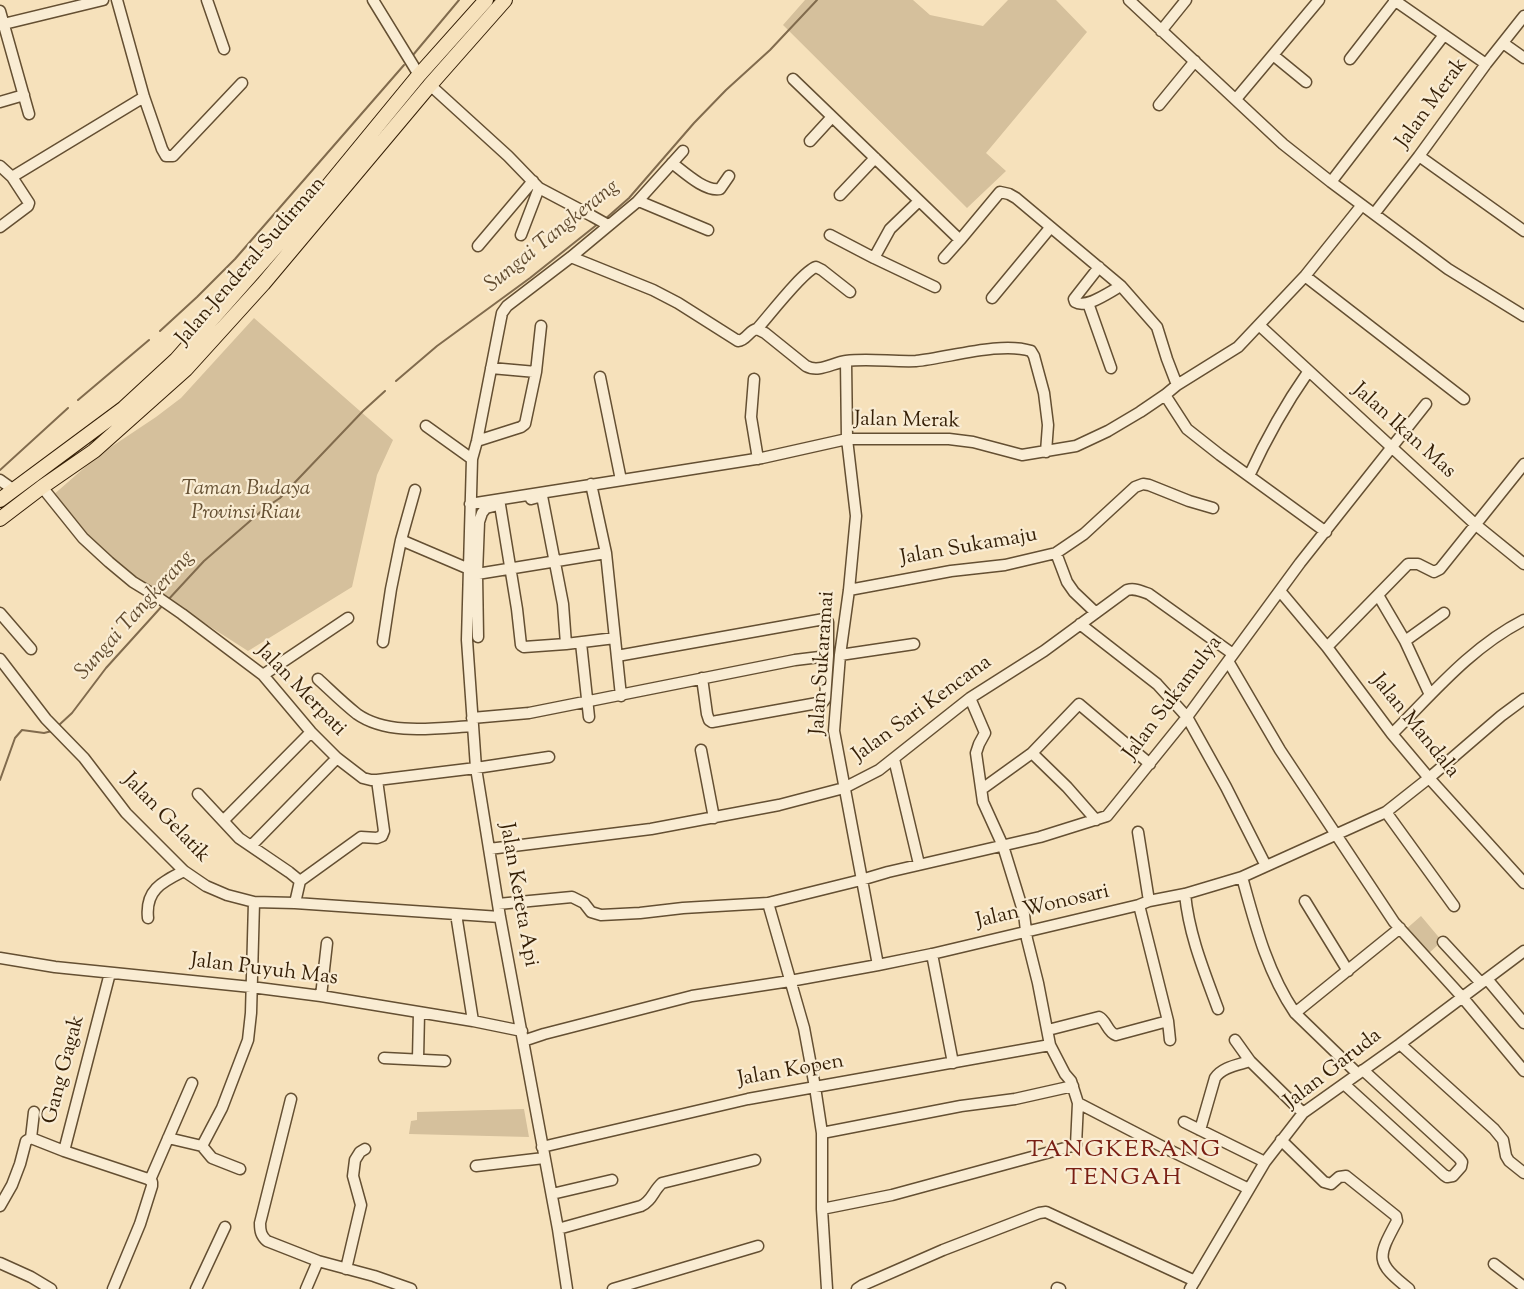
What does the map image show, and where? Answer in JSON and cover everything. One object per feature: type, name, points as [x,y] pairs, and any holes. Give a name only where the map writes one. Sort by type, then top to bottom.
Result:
[{"type":"main road","name":"Jalan Jenderal Sudirman","points":[[0,500],[124,408],[176,360],[309,209],[418,75],[486,0]]},
{"type":"main road","name":"Jalan Jenderal Sudirman","points":[[0,519],[94,451],[186,369],[278,266],[429,85],[505,0]]},
{"type":"street","points":[[2,25],[102,0]]},
{"type":"street","points":[[117,0],[144,97],[166,156],[171,156],[242,83]]},
{"type":"street","points":[[207,0],[224,49]]},
{"type":"street","points":[[373,0],[418,75]]},
{"type":"street","points":[[1129,0],[1283,144],[1448,269],[1524,316]]},
{"type":"street","points":[[1161,31],[1186,0]]},
{"type":"street","points":[[1236,99],[1318,0]]},
{"type":"street","points":[[1350,59],[1394,1],[1486,64]]},
{"type":"street","points":[[0,11],[2,25],[29,114]]},
{"type":"street","name":"Jalan Merak","points":[[1374,214],[1524,16]]},
{"type":"street","points":[[1331,182],[1444,35]]},
{"type":"street","points":[[1503,43],[1524,58]]},
{"type":"street","points":[[1273,55],[1306,82]]},
{"type":"street","points":[[1159,105],[1195,61]]},
{"type":"street","points":[[793,79],[960,240]]},
{"type":"street","points":[[429,85],[508,156],[536,185],[608,225]]},
{"type":"street","points":[[0,102],[24,95]]},
{"type":"street","points":[[12,177],[144,97]]},
{"type":"street","points":[[810,141],[832,117]]},
{"type":"street","name":"Jalan Kereta Api","points":[[567,1289],[552,1194],[500,917],[476,768],[467,640],[473,572],[470,504],[472,459],[505,308],[637,202],[683,151]]},
{"type":"street","points":[[1419,156],[1524,231]]},
{"type":"street","points":[[840,195],[875,158]]},
{"type":"street","points":[[672,163],[701,184],[715,190],[720,189],[729,176]]},
{"type":"street","points":[[0,227],[29,203],[12,177],[1,167]]},
{"type":"street","points":[[521,235],[536,185]]},
{"type":"street","points":[[478,246],[536,185]]},
{"type":"street","points":[[944,258],[1000,192],[1010,194],[1121,286],[1157,327],[1177,385]]},
{"type":"street","points":[[874,258],[890,229],[919,201]]},
{"type":"street","points":[[637,202],[708,230]]},
{"type":"street","name":"Jalan Merak","points":[[470,504],[758,459],[847,439],[949,439],[973,442],[1022,455],[1076,446],[1108,431],[1238,347],[1305,276],[1362,205]]},
{"type":"street","points":[[992,298],[1050,228]]},
{"type":"street","points":[[830,235],[935,287]]},
{"type":"street","points":[[571,257],[653,290],[678,303],[734,340],[744,339],[757,329],[812,268],[822,270],[850,292]]},
{"type":"street","points":[[1099,267],[1074,302],[1088,303],[1121,286]]},
{"type":"street","points":[[1305,276],[1464,399]]},
{"type":"street","points":[[1088,303],[1110,368]]},
{"type":"street","name":"Jalan Ikan Mas","points":[[1259,325],[1476,525],[1524,564]]},
{"type":"street","points":[[477,441],[525,424],[536,372],[541,326]]},
{"type":"street","points":[[757,329],[809,368],[817,369],[846,361],[917,361],[1001,348],[1031,351],[1044,393],[1048,425],[1046,452]]},
{"type":"street","name":"Jalan Sukaramai","points":[[846,361],[847,439],[856,516],[834,731],[878,965]]},
{"type":"street","points":[[491,368],[536,372]]},
{"type":"street","points":[[1249,476],[1270,432],[1308,372]]},
{"type":"street","points":[[600,377],[621,480]]},
{"type":"street","points":[[754,379],[751,417],[758,459]]},
{"type":"street","points":[[1165,395],[1187,429],[1326,532]]},
{"type":"street","name":"Jalan Sukamulya","points":[[498,904],[572,897],[584,903],[591,912],[601,915],[768,903],[920,864],[1003,846],[1107,816],[1187,717],[1300,563],[1426,404]]},
{"type":"street","points":[[426,426],[472,459]]},
{"type":"street","points":[[1327,647],[1408,564],[1418,564],[1437,572],[1524,465]]},
{"type":"street","points":[[0,480],[14,490]]},
{"type":"street","points":[[591,484],[606,553],[621,696]]},
{"type":"street","name":"Jalan Sukamaju","points":[[849,590],[951,571],[1005,565],[1056,553],[1084,534],[1135,487],[1143,484],[1213,508]]},
{"type":"street","name":"Jalan Merpati","points":[[42,487],[83,538],[132,582],[182,614],[263,675],[337,758],[363,778],[377,780]]},
{"type":"street","points":[[383,642],[401,540],[415,490]]},
{"type":"street","points":[[478,637],[473,572],[480,518],[486,508],[542,496],[564,604],[566,644]]},
{"type":"street","points":[[500,505],[521,645],[524,647],[581,643],[615,638]]},
{"type":"street","points":[[401,540],[473,572],[510,569],[606,553]]},
{"type":"street","points":[[1056,553],[1067,582],[1095,612]]},
{"type":"street","name":"Jalan Sari Kencana","points":[[489,849],[651,829],[779,805],[844,788],[879,770],[970,698],[1044,651],[1127,590],[1138,589],[1149,594],[1230,658]]},
{"type":"street","name":"Jalan Mandala","points":[[1280,591],[1327,647],[1392,734],[1524,883]]},
{"type":"street","points":[[1378,595],[1405,641],[1430,695]]},
{"type":"street","points":[[0,613],[31,649]]},
{"type":"street","points":[[1405,641],[1444,614]]},
{"type":"street","points":[[263,675],[348,618]]},
{"type":"street","points":[[617,656],[824,619],[828,622],[828,656],[823,702],[712,722],[707,714],[702,678]]},
{"type":"street","points":[[1392,734],[1465,660],[1508,628],[1524,620]]},
{"type":"street","points":[[1080,624],[1157,684],[1187,717],[1266,866]]},
{"type":"street","points":[[581,643],[589,717]]},
{"type":"street","points":[[840,655],[914,644]]},
{"type":"street","points":[[318,679],[358,714],[376,722],[406,729],[529,713],[795,660],[828,656]]},
{"type":"street","points":[[1230,658],[1280,750],[1394,922],[1463,998],[1524,1071]]},
{"type":"street","name":"Jalan Gelatik","points":[[0,659],[46,720],[84,758],[126,813],[197,881],[213,889],[254,902],[500,917]]},
{"type":"street","points":[[822,1209],[892,1195],[1075,1146],[1078,1103],[1073,1086],[1050,1045],[1024,914],[1003,846],[983,802],[976,753],[978,744],[985,733],[970,698]]},
{"type":"street","name":"Jalan Wonosari","points":[[523,1036],[544,1034],[692,996],[790,981],[932,954],[1185,894],[1242,877],[1386,812],[1524,699]]},
{"type":"street","points":[[982,789],[1032,753],[1079,704],[1150,764]]},
{"type":"street","points":[[223,821],[312,732]]},
{"type":"street","points":[[701,750],[714,818]]},
{"type":"street","points":[[1032,753],[1096,820]]},
{"type":"street","points":[[295,903],[300,881],[361,837],[382,836],[384,831],[377,780],[549,757]]},
{"type":"street","points":[[251,846],[337,758]]},
{"type":"street","points":[[894,759],[920,864]]},
{"type":"street","points":[[198,794],[239,838],[300,881]]},
{"type":"street","points":[[1386,812],[1454,906]]},
{"type":"street","points":[[1138,832],[1144,903],[1170,1040]]},
{"type":"street","points":[[148,918],[148,902],[153,892],[167,880],[184,871]]},
{"type":"street","points":[[1242,877],[1260,944],[1294,1013],[1460,1158],[1461,1167],[1453,1176],[1444,1175],[1344,1084]]},
{"type":"street","points":[[1185,894],[1187,916],[1195,948],[1218,1009]]},
{"type":"street","points":[[1305,901],[1348,971]]},
{"type":"street","points":[[202,1146],[222,1108],[248,1040],[251,1013],[254,902]]},
{"type":"street","points":[[768,903],[804,1028],[815,1087],[822,1133],[822,1209],[827,1289]]},
{"type":"street","points":[[456,914],[473,1021]]},
{"type":"street","points":[[1294,1013],[1400,928]]},
{"type":"street","points":[[1443,942],[1524,1023]]},
{"type":"street","points":[[321,996],[327,943]]},
{"type":"street","name":"Jalan Garuda","points":[[1193,1285],[1265,1162],[1303,1113],[1463,998],[1524,951]]},
{"type":"street","points":[[932,954],[954,1063]]},
{"type":"street","name":"Jalan Puyuh Mas","points":[[0,958],[55,968],[321,996],[473,1021],[523,1036]]},
{"type":"street","name":"Gang Gagak","points":[[110,973],[64,1151],[150,1180]]},
{"type":"street","points":[[418,1059],[419,1013]]},
{"type":"street","points":[[1048,1030],[1099,1017],[1103,1019],[1110,1032],[1116,1035],[1168,1021]]},
{"type":"street","points":[[1235,1040],[1250,1061],[1303,1113]]},
{"type":"street","points":[[1400,1044],[1494,1129],[1503,1140],[1509,1161],[1524,1173]]},
{"type":"street","name":"Jalan Kopen","points":[[476,1166],[543,1152],[748,1099],[1050,1045]]},
{"type":"street","points":[[384,1058],[445,1061]]},
{"type":"street","points":[[1200,1130],[1218,1073],[1250,1061]]},
{"type":"street","points":[[113,1289],[140,1224],[152,1186],[150,1180],[192,1083]]},
{"type":"street","points":[[822,1133],[951,1108],[1015,1099],[1073,1086]]},
{"type":"street","points":[[291,1099],[260,1223],[263,1238],[318,1261],[390,1286],[411,1289]]},
{"type":"street","points":[[1078,1103],[1249,1189]]},
{"type":"street","points":[[31,1138],[34,1112]]},
{"type":"street","points":[[1184,1122],[1265,1162]]},
{"type":"street","points":[[31,1138],[64,1151]]},
{"type":"street","points":[[0,1206],[16,1174],[26,1141],[31,1138]]},
{"type":"street","points":[[168,1138],[202,1146],[208,1155],[217,1161],[240,1169]]},
{"type":"street","points":[[1281,1140],[1324,1182],[1331,1184],[1340,1177],[1346,1176],[1396,1216],[1397,1221],[1383,1248],[1382,1261],[1391,1275],[1409,1289]]},
{"type":"street","points":[[346,1269],[361,1205],[352,1176],[356,1158],[365,1149]]},
{"type":"street","points":[[558,1229],[641,1206],[648,1202],[662,1184],[755,1160]]},
{"type":"street","points":[[552,1194],[612,1180]]},
{"type":"street","points":[[857,1289],[943,1250],[1046,1212],[1193,1285]]},
{"type":"street","points":[[196,1289],[225,1227]]},
{"type":"street","points":[[613,1289],[758,1246]]},
{"type":"street","points":[[306,1289],[318,1261]]},
{"type":"street","points":[[0,1263],[51,1289]]},
{"type":"street","points":[[1494,1264],[1524,1287]]},
{"type":"green space","points":[[805,0],[913,0],[930,15],[983,26],[1008,0],[1056,0],[1087,32],[986,153],[1006,171],[967,208],[783,25]]},
{"type":"green space","name":"Taman Budaya Provinsi Riau","points":[[254,318],[393,440],[377,475],[352,587],[248,651],[145,585],[100,551],[52,496],[99,455],[181,398]]},
{"type":"green space","points":[[1421,916],[1442,941],[1427,955],[1405,930]]},
{"type":"green space","points":[[524,1109],[529,1137],[409,1134],[411,1121],[417,1120],[417,1112]]},
{"type":"waterway","points":[[413,55],[459,0]]},
{"type":"waterway","name":"Sungai Tangkerang","points":[[604,220],[629,198],[694,123],[770,50],[817,0]]},
{"type":"waterway","points":[[160,331],[235,259],[404,65]]},
{"type":"waterway","name":"Sungai Tangkerang","points":[[396,381],[437,346],[530,278],[599,223]]},
{"type":"waterway","points":[[78,400],[149,340]]},
{"type":"waterway","name":"Sungai Tangkerang","points":[[167,601],[204,561],[265,508],[280,498],[385,391]]},
{"type":"waterway","points":[[0,470],[68,408]]},
{"type":"waterway","name":"Sungai Tangkerang","points":[[59,725],[72,713],[106,668],[163,605]]},
{"type":"waterway","name":"Sungai Tangkerang","points":[[0,780],[15,738],[22,730],[44,733],[52,731]]},
{"type":"district","name":"TANGKERANG TENGAH","points":[[1124,1166]]}]
